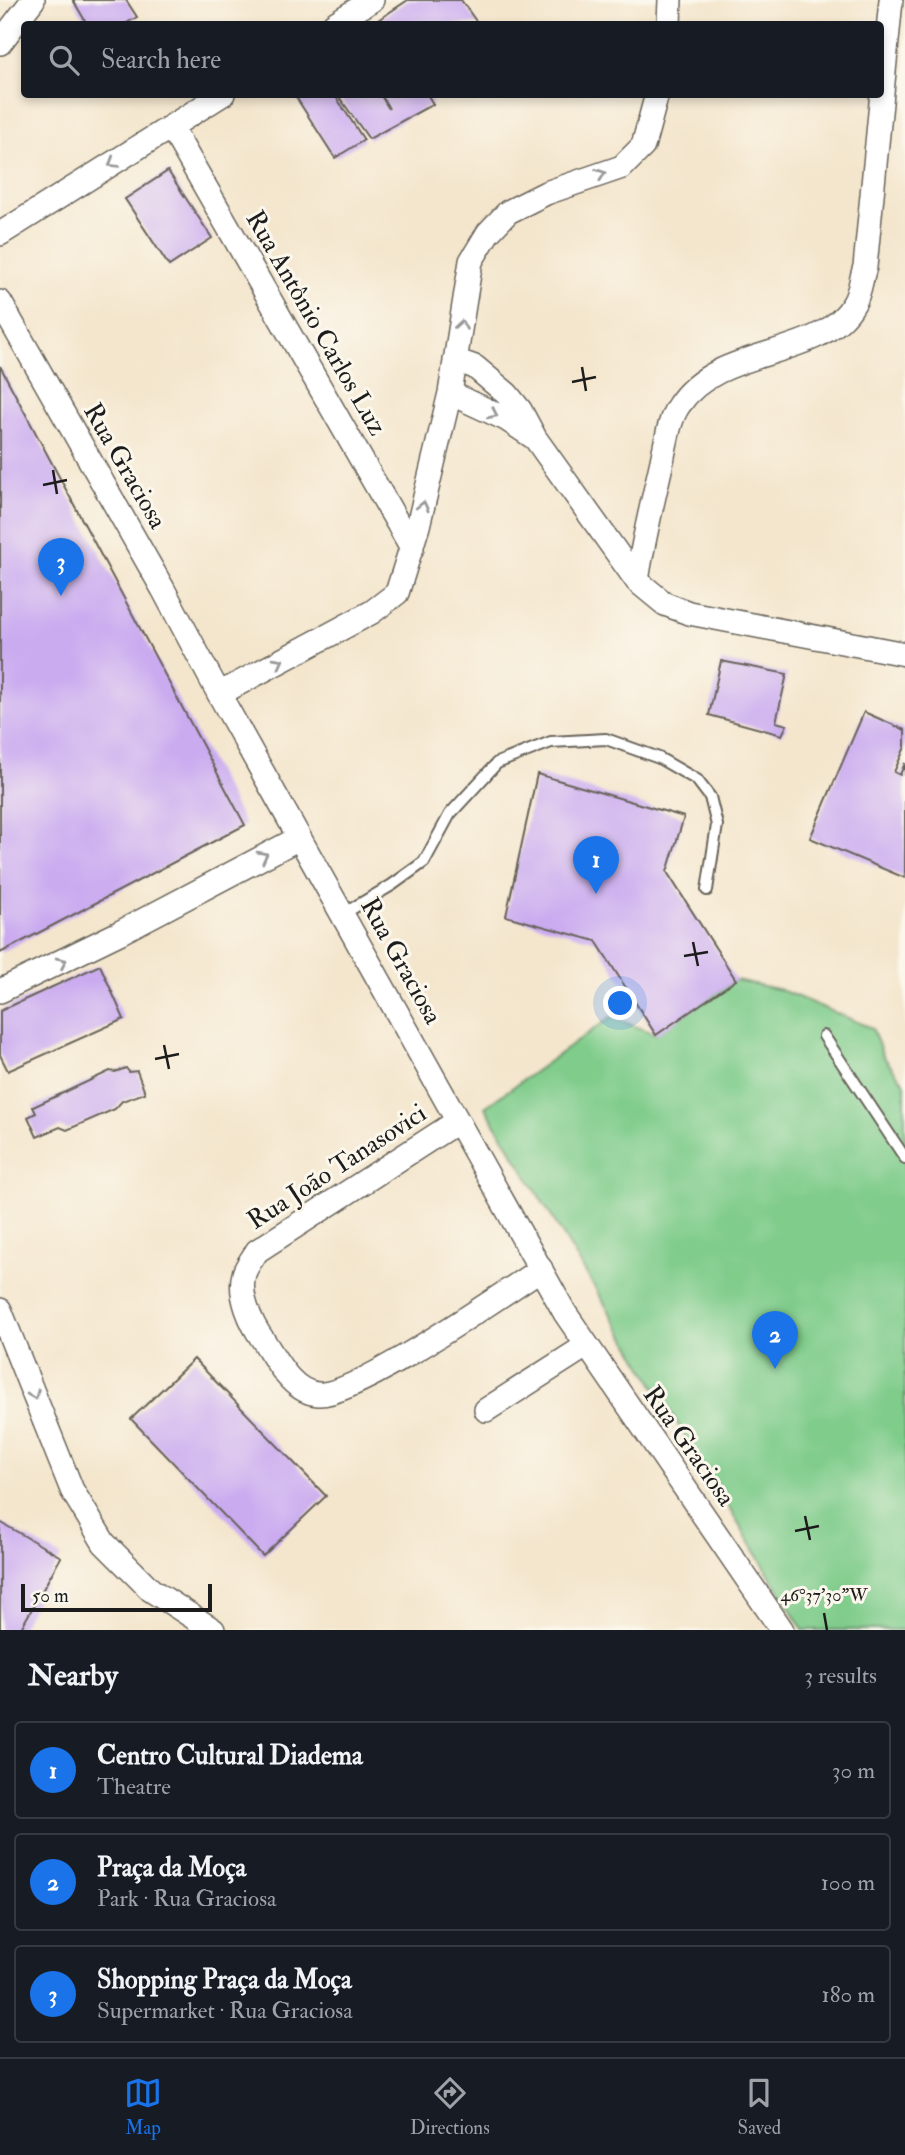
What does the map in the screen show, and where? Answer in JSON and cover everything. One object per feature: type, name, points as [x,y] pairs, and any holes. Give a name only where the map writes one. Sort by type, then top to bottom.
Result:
[{"type":"street","points":[[0,43],[33,0]]},
{"type":"street","points":[[339,21],[372,0]]},
{"type":"street","points":[[669,21],[670,0]]},
{"type":"street","points":[[884,72],[891,0]]},
{"type":"street","points":[[0,234],[217,98]]},
{"type":"street","points":[[219,694],[372,611],[397,593],[412,548],[450,393],[471,261],[488,233],[508,212],[546,194],[622,167],[643,146],[656,98]]},
{"type":"street","points":[[637,581],[643,542],[666,444],[678,406],[699,382],[740,361],[793,345],[834,328],[855,303],[865,267],[881,98]]},
{"type":"street","name":"Rua Antônio Carlos Luz","points":[[171,127],[412,548]]},
{"type":"street","name":"Rua Graciosa","points":[[0,302],[586,1346],[782,1630]]},
{"type":"street","points":[[455,360],[475,367],[501,387],[520,410],[535,438],[637,581],[665,604],[689,612],[905,654]]},
{"type":"street","points":[[450,393],[506,419],[535,438]]},
{"type":"street","points":[[0,991],[119,933],[299,838]]},
{"type":"street","name":"Rua João Tanasovici","points":[[458,1121],[257,1251],[244,1274],[244,1295],[253,1326],[293,1382],[317,1395],[341,1391],[387,1367],[541,1269]]},
{"type":"street","points":[[0,1310],[4,1331],[72,1490],[104,1543],[151,1590],[212,1630]]},
{"type":"street","points":[[486,1410],[586,1346]]},
{"type":"lane","points":[[343,914],[424,862],[450,814],[497,763],[551,743],[606,739],[659,758],[697,780],[710,797],[717,825],[707,890]]},
{"type":"lane","points":[[824,1036],[905,1158]]},
{"type":"green space","points":[[736,980],[781,990],[872,1028],[883,1056],[905,1084],[905,1630],[803,1630],[485,1107],[611,1017],[656,1034]]},
{"type":"building","points":[[73,0],[126,0],[137,17],[130,21],[85,21]]},
{"type":"building","points":[[408,0],[461,0],[476,21],[376,21]]},
{"type":"building","points":[[297,98],[337,98],[364,140],[335,158]]},
{"type":"building","points":[[340,98],[382,98],[389,109],[383,98],[429,98],[433,104],[369,139]]},
{"type":"building","points":[[168,171],[212,238],[169,266],[125,199]]},
{"type":"building","points":[[0,366],[245,825],[0,953]]},
{"type":"building","points":[[721,661],[787,674],[776,722],[787,725],[782,735],[709,715]]},
{"type":"building","points":[[864,712],[905,730],[905,747],[894,772],[900,775],[905,763],[905,878],[810,838]]},
{"type":"building","points":[[537,774],[684,817],[667,872],[736,980],[656,1035],[596,941],[506,916]]},
{"type":"building","points":[[100,965],[124,1019],[8,1071],[0,1055],[0,1011]]},
{"type":"building","points":[[126,1068],[129,1072],[137,1071],[145,1093],[122,1101],[115,1109],[67,1130],[60,1127],[37,1137],[28,1117],[36,1113],[33,1107],[110,1071]]},
{"type":"building","points":[[194,1359],[326,1496],[263,1556],[131,1419]]},
{"type":"building","points":[[0,1522],[61,1557],[20,1630],[0,1630]]},
{"type":"place","name":"Shopping Praça da Moça","points":[[61,596]]},
{"type":"place","name":"Centro Cultural Diadema","points":[[596,894]]},
{"type":"place","name":"Praça da Moça","points":[[775,1369]]}]
